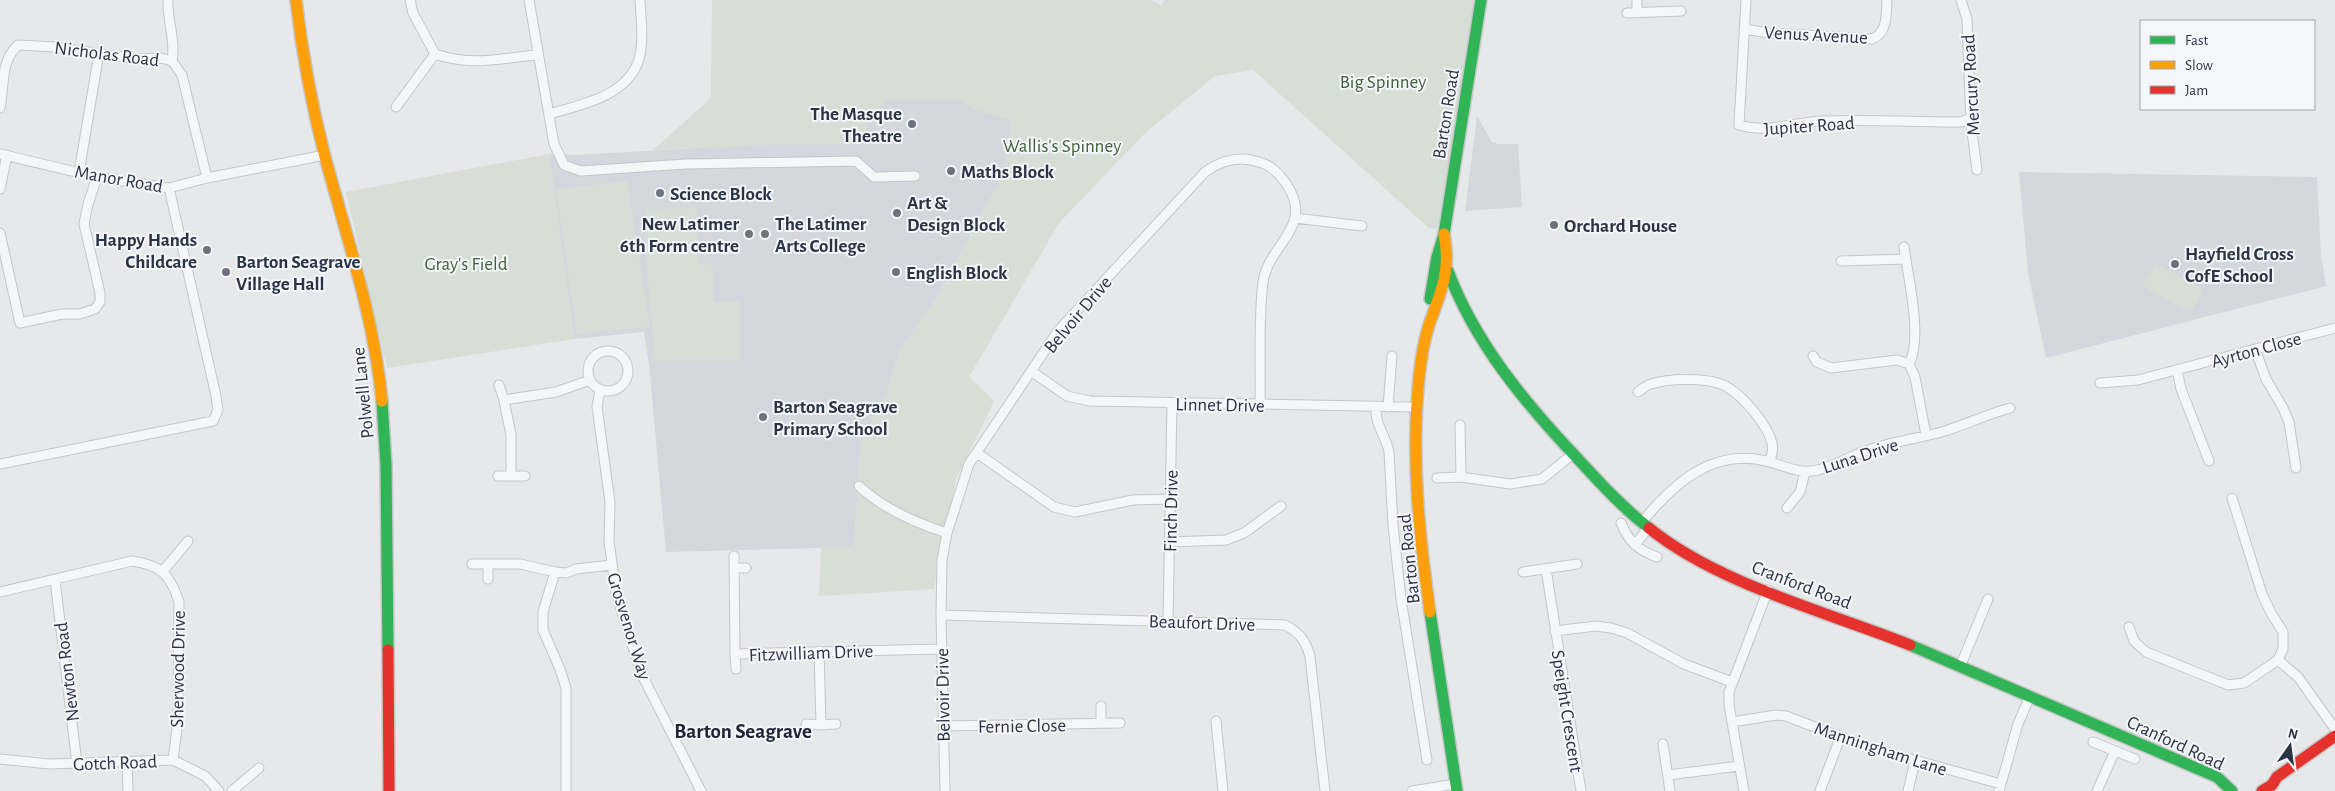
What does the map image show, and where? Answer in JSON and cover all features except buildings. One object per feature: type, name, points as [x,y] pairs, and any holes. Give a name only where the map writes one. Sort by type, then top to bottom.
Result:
[{"type":"street","points":[[168,0],[167,10],[174,47],[172,61]]},
{"type":"street","name":"Polwell Lane","points":[[296,0],[301,42],[325,155],[366,303],[375,345],[382,399],[387,484],[389,791]]},
{"type":"street","points":[[410,0],[413,13],[435,54],[453,60],[480,62],[537,55]]},
{"type":"street","points":[[529,0],[537,55],[557,155],[564,165],[581,170],[686,164],[856,161],[874,177],[915,176]]},
{"type":"street","points":[[549,114],[586,103],[613,92],[628,77],[639,59],[642,33],[640,0]]},
{"type":"street","name":"Barton Road","points":[[1443,285],[1437,256],[1444,234],[1481,0]]},
{"type":"street","points":[[1637,0],[1637,13]]},
{"type":"street","name":"Jupiter Road","points":[[1746,0],[1739,126],[1752,129],[1775,129],[1820,121],[1961,122],[1969,119],[1971,114]]},
{"type":"street","name":"Venus Avenue","points":[[1744,29],[1770,33],[1872,39],[1879,36],[1884,29],[1887,0]]},
{"type":"street","name":"Mercury Road","points":[[1961,0],[1967,20],[1971,114],[1977,170]]},
{"type":"street","points":[[1627,13],[1681,10]]},
{"type":"street","name":"Nicholas Road","points":[[0,108],[3,68],[8,53],[18,45],[55,46],[135,59],[161,58],[172,61],[182,76],[207,178]]},
{"type":"street","points":[[79,172],[99,53]]},
{"type":"street","points":[[396,107],[435,54]]},
{"type":"street","points":[[0,189],[4,155]]},
{"type":"street","name":"Manor Road","points":[[4,155],[97,177],[170,188],[207,178],[325,155]]},
{"type":"street","name":"Belvoir Drive","points":[[945,791],[941,615],[942,560],[947,534],[969,464],[1058,331],[1205,172],[1217,164],[1241,158],[1259,162],[1274,169],[1289,188],[1293,197],[1295,218]]},
{"type":"street","points":[[0,234],[20,323],[62,314],[80,314],[95,309],[100,302],[100,293],[84,224],[97,177]]},
{"type":"street","points":[[0,464],[213,421],[218,410],[216,396],[170,188]]},
{"type":"street","points":[[1260,404],[1263,280],[1273,258],[1287,238],[1295,218],[1362,226]]},
{"type":"street","name":"Barton Road","points":[[1444,234],[1448,271],[1443,285],[1428,313],[1429,322],[1421,362],[1417,407],[1421,549],[1456,788]]},
{"type":"street","points":[[1904,247],[1916,339],[1913,357],[1909,364]]},
{"type":"street","points":[[1840,261],[1906,259]]},
{"type":"street","name":"Cranford Road","points":[[1443,285],[1488,349],[1573,454],[1644,525],[1680,550],[1710,566],[1872,630],[2200,769],[2217,777],[2232,791]]},
{"type":"street","name":"Ayrton Close","points":[[2100,383],[2138,380],[2335,328]]},
{"type":"street","points":[[2255,349],[2266,379],[2289,422],[2296,468]]},
{"type":"street","points":[[610,351],[624,358],[628,369],[625,382],[614,390],[600,390],[590,380],[589,368],[591,361],[599,353],[610,351]]},
{"type":"street","points":[[1388,408],[1392,356]]},
{"type":"street","points":[[1813,356],[1817,362],[1831,368],[1897,360],[1909,364],[1915,377],[1926,436]]},
{"type":"street","points":[[2177,370],[2181,389],[2210,461]]},
{"type":"street","name":"Linnet Drive","points":[[1032,371],[1056,389],[1078,400],[1376,408],[1417,407]]},
{"type":"street","points":[[504,400],[556,392],[590,380]]},
{"type":"street","points":[[1638,392],[1650,384],[1668,381],[1708,381],[1726,386],[1753,410],[1761,423],[1772,443],[1770,462]]},
{"type":"street","points":[[499,385],[511,436],[511,476]]},
{"type":"street","name":"Grosvenor Way","points":[[600,390],[597,408],[610,502],[608,541],[616,592],[642,675],[701,791]]},
{"type":"street","name":"Finch Drive","points":[[1168,620],[1172,403]]},
{"type":"street","name":"Barton Road","points":[[1376,408],[1376,420],[1387,442],[1389,452],[1393,525],[1401,599],[1427,760]]},
{"type":"street","name":"Luna Drive","points":[[1635,545],[1644,525],[1675,486],[1696,470],[1711,463],[1731,459],[1754,459],[1805,472],[1822,469],[1871,449],[1926,436],[2010,408]]},
{"type":"street","points":[[1460,424],[1461,477]]},
{"type":"street","points":[[977,453],[1054,507],[1075,512],[1133,500],[1171,499]]},
{"type":"street","points":[[1437,478],[1461,477],[1510,484],[1542,479],[1573,454]]},
{"type":"street","points":[[1786,508],[1800,492],[1805,472]]},
{"type":"street","points":[[498,476],[525,476]]},
{"type":"street","points":[[859,486],[875,501],[921,525],[947,534]]},
{"type":"street","points":[[2129,626],[2134,641],[2146,652],[2228,685],[2244,683],[2278,660],[2283,649],[2283,632],[2262,594],[2232,498]]},
{"type":"street","points":[[1170,542],[1226,540],[1244,533],[1282,506]]},
{"type":"street","points":[[1621,523],[1628,539],[1645,553],[1657,557]]},
{"type":"street","points":[[0,592],[132,561],[148,563],[163,571],[188,541]]},
{"type":"street","name":"Fitzwilliam Drive","points":[[734,556],[735,654],[942,649]]},
{"type":"street","points":[[472,564],[520,564],[555,572],[612,565]]},
{"type":"street","points":[[488,564],[488,579]]},
{"type":"street","points":[[1523,572],[1577,564]]},
{"type":"street","points":[[734,568],[746,568]]},
{"type":"street","name":"Speight Crescent","points":[[1546,569],[1580,791]]},
{"type":"street","name":"Sherwood Drive","points":[[163,571],[174,586],[179,602],[178,720],[173,760]]},
{"type":"street","points":[[555,572],[543,612],[543,630],[566,688],[566,791]]},
{"type":"street","name":"Newton Road","points":[[55,580],[77,764]]},
{"type":"street","points":[[1744,791],[1729,705],[1732,682],[1768,590]]},
{"type":"street","points":[[1960,667],[1988,599]]},
{"type":"street","name":"Beaufort Drive","points":[[941,615],[1168,620],[1285,625],[1298,632],[1306,642],[1310,656],[1325,791]]},
{"type":"street","name":"Speight Crescent","points":[[1555,631],[1588,626],[1611,628],[1627,633],[1684,664],[1732,682]]},
{"type":"street","points":[[819,651],[821,725]]},
{"type":"street","points":[[735,654],[736,669]]},
{"type":"street","points":[[2278,660],[2298,677],[2335,729]]},
{"type":"street","points":[[2000,787],[2018,724],[2030,696]]},
{"type":"street","points":[[1101,723],[1102,706]]},
{"type":"street","name":"Manningham Lane","points":[[1732,722],[1776,715],[1786,716],[1840,738],[2000,787]]},
{"type":"street","points":[[1216,721],[1223,791]]},
{"type":"street","name":"Fernie Close","points":[[943,726],[1120,723]]},
{"type":"street","points":[[806,724],[836,724]]},
{"type":"street","points":[[2251,791],[2271,785],[2335,736]]},
{"type":"street","points":[[1820,791],[1840,738]]},
{"type":"street","points":[[2093,742],[2136,759]]},
{"type":"street","points":[[1663,744],[1670,791]]},
{"type":"street","points":[[2097,791],[2115,751]]},
{"type":"street","name":"Gotch Road","points":[[0,759],[49,764],[127,763],[173,760],[206,776],[219,791]]},
{"type":"street","points":[[1908,791],[1915,760]]},
{"type":"street","points":[[127,763],[128,791]]},
{"type":"street","points":[[1668,775],[1739,766]]},
{"type":"street","points":[[232,791],[259,768]]},
{"type":"street","points":[[1412,791],[1456,788]]},
{"type":"shaded area","name":"The Latimer Arts College","points":[[1151,0],[1011,119],[1007,168],[935,300],[900,350],[886,395],[861,438],[854,547],[666,552],[649,364],[644,332],[574,339],[549,154],[576,155],[731,146]]},
{"type":"shaded area","points":[[1477,116],[1492,142],[1498,144],[1518,144],[1522,207],[1465,211]]},
{"type":"shaded area","name":"Hayfield Cross CofE School","points":[[2019,172],[2317,177],[2321,256],[2326,286],[2046,358],[2028,273]]},
{"type":"green space","points":[[712,0],[1151,0],[1161,5],[1165,0],[1477,0],[1449,173],[1437,229],[1429,228],[1253,70],[1215,76],[1145,133],[1059,223],[969,377],[994,401],[956,479],[947,533],[941,539],[934,589],[819,596],[821,547],[854,547],[861,438],[886,395],[900,350],[935,300],[1007,168],[1011,120],[972,109],[962,100],[887,100],[870,120],[860,144],[758,145],[653,150],[711,98]]},
{"type":"green space","name":"Gray's Field","points":[[549,154],[574,339],[387,368],[346,192]]},
{"type":"green space","points":[[627,181],[650,327],[577,334],[556,189]]},
{"type":"green space","points":[[697,208],[698,263],[710,264],[713,271],[714,302],[740,301],[740,360],[651,361],[654,350],[646,253],[645,209]]},
{"type":"green space","points":[[2155,263],[2203,289],[2191,313],[2142,286]]},
{"type":"traffic: fast","points":[[1430,299],[1437,257],[1444,234],[1481,0]]},
{"type":"traffic: fast","points":[[1448,271],[1472,323],[1503,371],[1558,438],[1603,486],[1649,528]]},
{"type":"traffic: fast","points":[[382,401],[386,465],[388,650]]},
{"type":"traffic: fast","points":[[1430,612],[1457,791]]},
{"type":"traffic: fast","points":[[1910,645],[2217,777],[2232,791]]},
{"type":"traffic: slow","points":[[296,0],[304,59],[316,118],[366,308],[373,339],[382,401]]},
{"type":"traffic: slow","points":[[1430,612],[1417,495],[1417,407],[1424,342],[1442,289],[1446,269],[1444,234]]},
{"type":"traffic: jam","points":[[1649,528],[1677,548],[1740,581],[1910,645]]},
{"type":"traffic: jam","points":[[388,650],[389,791]]},
{"type":"traffic: jam","points":[[2262,791],[2272,785],[2277,777],[2335,736]]},
{"type":"place","name":"The Masque Theatre","points":[[912,124]]},
{"type":"place","name":"Maths Block","points":[[951,171]]},
{"type":"place","name":"Science Block","points":[[660,193]]},
{"type":"place","name":"Art & Design Block","points":[[897,213]]},
{"type":"place","name":"Orchard House","points":[[1554,225]]},
{"type":"place","name":"New Latimer 6th Form centre","points":[[749,234]]},
{"type":"place","name":"The Latimer Arts College","points":[[765,234]]},
{"type":"place","name":"Happy Hands Childcare","points":[[207,250]]},
{"type":"place","name":"Hayfield Cross CofE School","points":[[2175,264]]},
{"type":"place","name":"Barton Seagrave Village Hall","points":[[226,272]]},
{"type":"place","name":"English Block","points":[[896,272]]},
{"type":"place","name":"Barton Seagrave Primary School","points":[[763,417]]},
{"type":"district","name":"Barton Seagrave","points":[[743,731]]},
{"type":"park label","name":"Big Spinney","points":[[1383,81]]},
{"type":"park label","name":"Wallis's Spinney","points":[[1062,145]]}]
